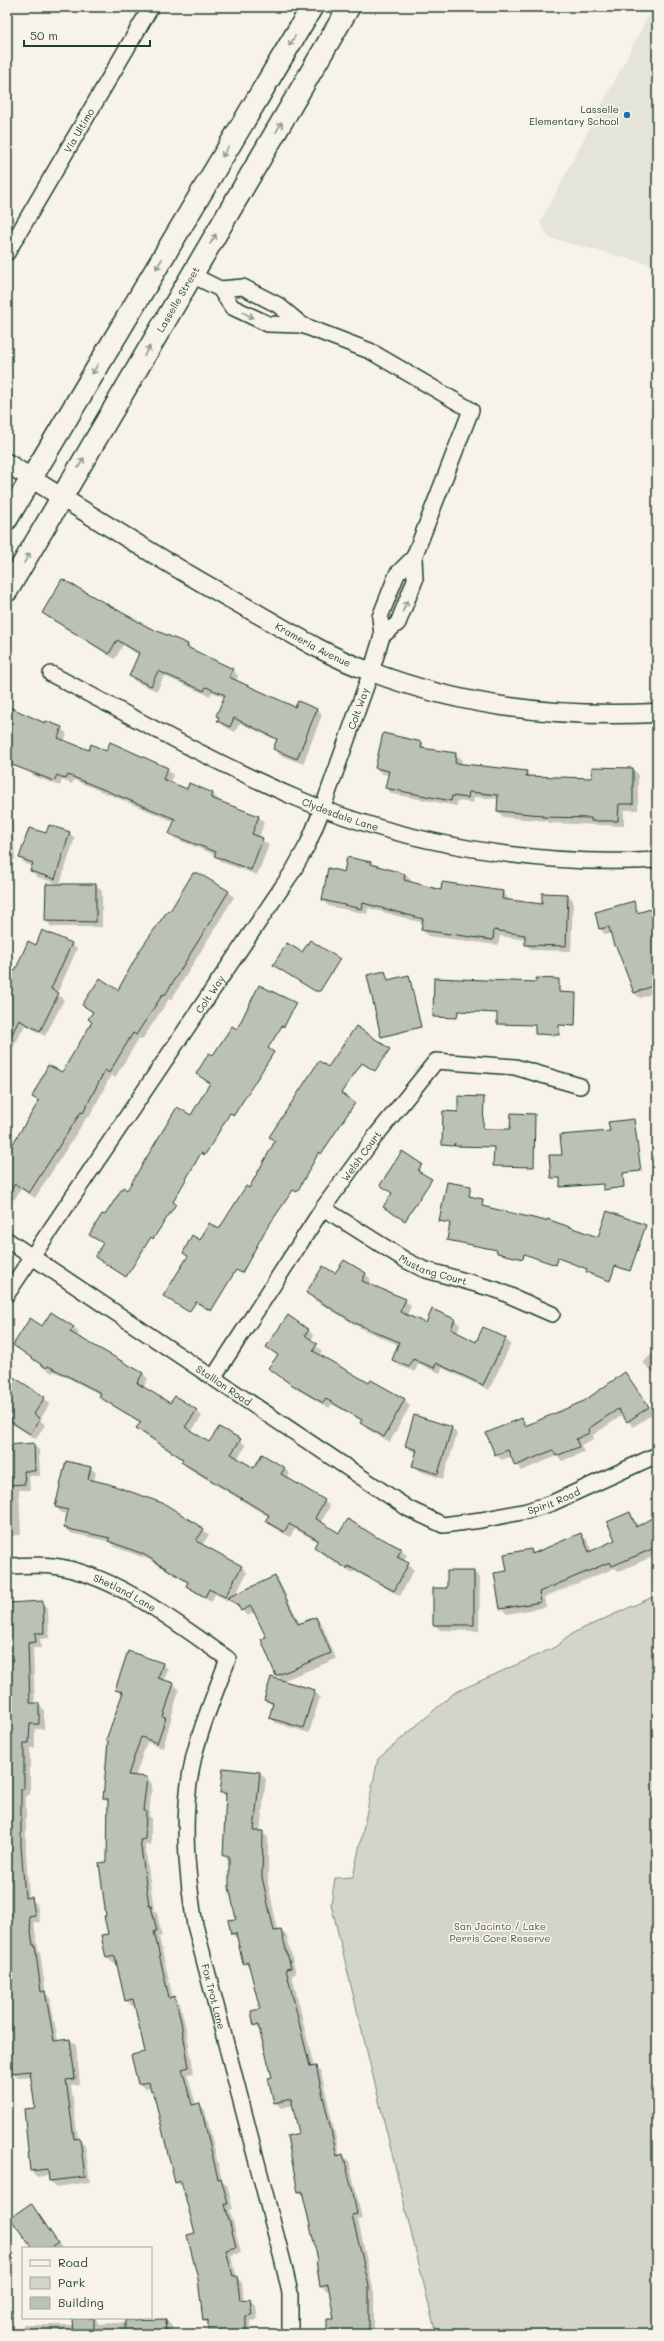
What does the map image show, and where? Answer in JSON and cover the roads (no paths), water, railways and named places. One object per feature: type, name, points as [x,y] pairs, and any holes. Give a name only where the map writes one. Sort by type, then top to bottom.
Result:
[{"type":"main road","points":[[7,519],[312,7]]},
{"type":"main road","name":"Lasselle Street","points":[[7,591],[63,498],[84,458],[349,7]]},
{"type":"street","name":"Via Ultimo","points":[[7,253],[151,7]]},
{"type":"street","points":[[192,275],[220,289],[232,307],[268,324],[302,325]]},
{"type":"street","points":[[220,289],[243,287],[278,305],[302,325]]},
{"type":"street","name":"Colt Way","points":[[7,1294],[293,871],[308,844],[371,672],[382,636],[380,617],[397,574],[414,557],[471,410],[370,352],[302,325]]},
{"type":"street","name":"Krameria Avenue","points":[[7,463],[224,596],[320,648],[371,672],[443,695],[513,708],[580,715],[657,713]]},
{"type":"street","name":"Clydesdale Lane","points":[[51,674],[255,779],[322,807],[375,826],[459,846],[520,856],[574,861],[657,860]]},
{"type":"street","name":"Welsh Court","points":[[213,1378],[323,1208],[374,1138],[436,1061],[515,1067],[580,1086]]},
{"type":"street","name":"Mustang Court","points":[[323,1208],[407,1261],[423,1269],[497,1290],[552,1314]]},
{"type":"street","name":"Stallion Road","points":[[7,1240],[409,1509],[443,1525]]},
{"type":"street","name":"Spirit Road","points":[[443,1525],[481,1520],[527,1511],[552,1503],[657,1455]]},
{"type":"street","name":"Shetland Lane","points":[[7,1566],[53,1566],[84,1573],[126,1592],[176,1623],[228,1659]]},
{"type":"street","name":"Fox Trot Lane","points":[[228,1659],[204,1722],[194,1756],[187,1797],[186,1837],[188,1882],[196,1925],[290,2293],[290,2334]]},
{"type":"place","name":"Lasselle Elementary School","points":[[627,115]]},
{"type":"park label","name":"San Jacinto / Lake Perris Core Reserve","points":[[500,1932]]}]
